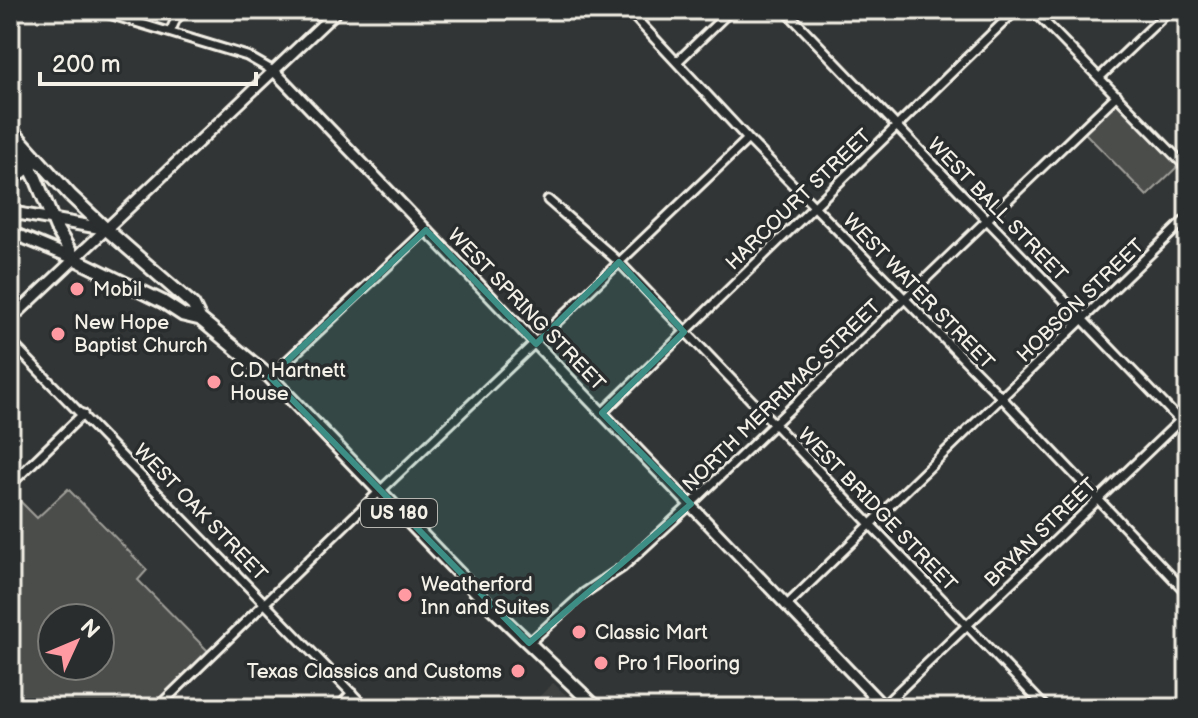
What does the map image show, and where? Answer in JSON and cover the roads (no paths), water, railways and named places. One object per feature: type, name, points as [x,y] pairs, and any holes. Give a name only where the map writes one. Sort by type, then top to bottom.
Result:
[{"type":"main road","points":[[12,130],[34,162],[52,219],[75,259]]},
{"type":"main road","name":"US 180","points":[[34,162],[52,184],[70,195],[106,229],[169,296]]},
{"type":"main road","points":[[10,182],[34,162]]},
{"type":"main road","points":[[10,212],[106,229]]},
{"type":"main road","points":[[10,232],[75,259]]},
{"type":"main road","name":"US 180","points":[[75,259],[128,284],[193,305],[200,319],[270,377],[379,492],[597,708]]},
{"type":"street","name":"WEST SPRING STREET","points":[[96,10],[247,56],[275,72],[883,707]]},
{"type":"street","points":[[170,32],[185,10]]},
{"type":"street","points":[[10,320],[338,10]]},
{"type":"street","name":"WEST WATER STREET","points":[[628,10],[748,139],[1002,398],[1188,594]]},
{"type":"street","points":[[677,62],[731,10]]},
{"type":"street","name":"WEST BALL STREET","points":[[785,10],[1188,429]]},
{"type":"street","name":"HARCOURT STREET","points":[[602,413],[1016,10]]},
{"type":"street","points":[[1033,10],[1188,169]]},
{"type":"street","points":[[1100,77],[1170,10]]},
{"type":"street","name":"NORTH MERRIMAC STREET","points":[[529,643],[594,585],[623,567],[691,504],[1117,95]]},
{"type":"street","points":[[161,704],[748,139]]},
{"type":"street","name":"WEST BRIDGE STREET","points":[[548,200],[619,262],[1046,708]]},
{"type":"street","name":"HOBSON STREET","points":[[786,606],[1188,217]]},
{"type":"street","points":[[270,377],[426,230]]},
{"type":"street","name":"WEST OAK STREET","points":[[10,341],[366,708]]},
{"type":"street","name":"BRYAN STREET","points":[[883,707],[1188,413]]},
{"type":"street","points":[[10,485],[83,414]]},
{"type":"street","points":[[338,708],[352,693]]},
{"type":"place","name":"Mobil","points":[[77,289]]},
{"type":"place","name":"New Hope Baptist Church","points":[[58,334]]},
{"type":"place","name":"C.D. Hartnett House","points":[[214,382]]},
{"type":"place","name":"Weatherford Inn and Suites","points":[[405,595]]},
{"type":"place","name":"Classic Mart","points":[[579,632]]},
{"type":"place","name":"Pro 1 Flooring","points":[[601,663]]},
{"type":"place","name":"Texas Classics and Customs","points":[[518,671]]}]
